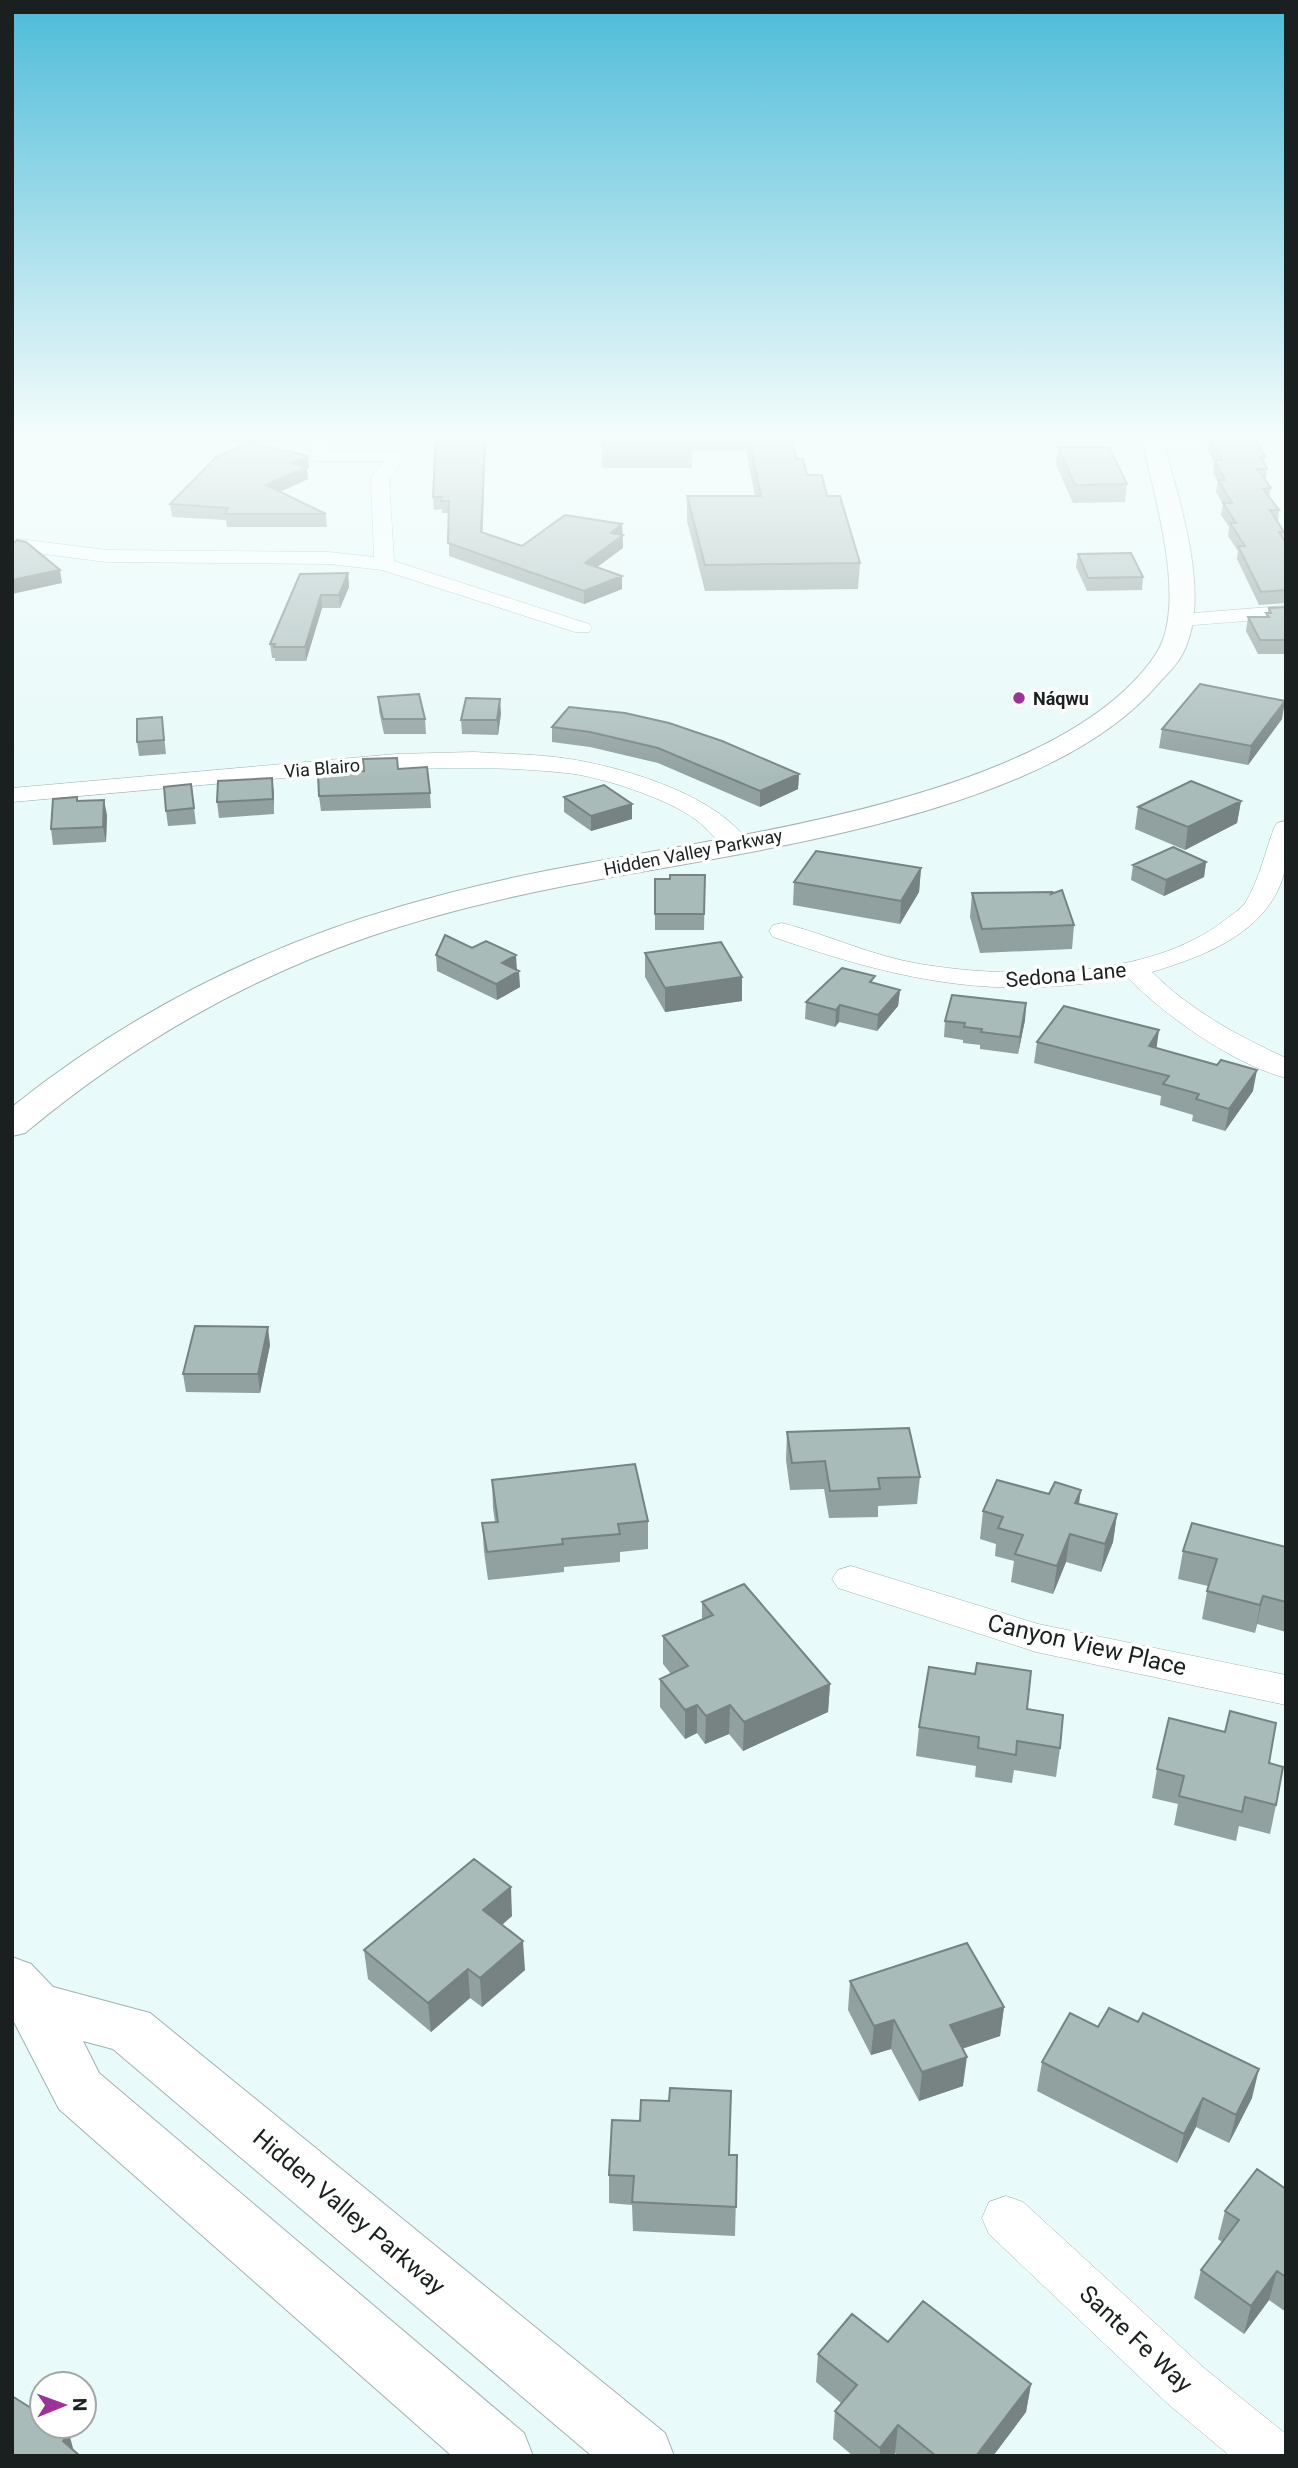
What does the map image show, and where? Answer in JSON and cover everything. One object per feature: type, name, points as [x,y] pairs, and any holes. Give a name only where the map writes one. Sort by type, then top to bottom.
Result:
[{"type":"main road","name":"Hidden Valley Parkway","points":[[12,1125],[54,1089],[113,1047],[165,1016],[244,975],[326,942],[411,914],[494,892],[738,844],[911,805],[967,788],[1055,751],[1136,697],[1168,658],[1178,637],[1181,620],[1182,595],[1177,549]]},
{"type":"main road","name":"Hidden Valley Parkway","points":[[24,1993],[79,2091],[500,2456]]},
{"type":"main road","name":"Hidden Valley Parkway","points":[[24,1993],[130,2030],[642,2456]]},
{"type":"street","points":[[53,549],[107,556],[329,558],[384,564],[582,628]]},
{"type":"street","points":[[383,549],[384,564]]},
{"type":"street","points":[[1182,595],[1228,607],[1278,612]]},
{"type":"street","points":[[1181,620],[1278,612]]},
{"type":"street","name":"Via Blairo","points":[[12,795],[396,761],[474,758],[570,766],[633,781],[703,813],[738,844]]},
{"type":"street","name":"Sedona Lane","points":[[782,931],[918,972],[988,981],[1056,979],[1135,970],[1219,940],[1254,909],[1286,828]]},
{"type":"street","points":[[1135,970],[1150,986],[1225,1041],[1286,1069]]},
{"type":"street","name":"Canyon View Place","points":[[850,1579],[1036,1638],[1286,1689]]},
{"type":"street","name":"Sante Fe Way","points":[[1006,2218],[1186,2386],[1271,2456]]},
{"type":"building","points":[[12,549],[35,549],[60,570],[12,580]]},
{"type":"building","points":[[465,549],[604,549],[585,563],[622,576],[584,591]]},
{"type":"building","points":[[701,549],[856,549],[860,563],[705,565]]},
{"type":"building","points":[[1240,549],[1286,549],[1286,590],[1261,592]]},
{"type":"building","points":[[1131,553],[1143,577],[1088,578],[1078,554]]},
{"type":"building","points":[[348,573],[339,595],[321,595],[305,647],[274,647],[275,644],[270,644],[300,574]]},
{"type":"building","points":[[1286,607],[1286,640],[1260,640],[1248,617],[1269,617],[1266,613],[1271,613],[1269,608]]},
{"type":"building","points":[[1200,684],[1285,701],[1251,746],[1162,729]]},
{"type":"building","points":[[419,694],[425,719],[383,719],[378,697]]},
{"type":"building","points":[[466,698],[500,699],[497,720],[461,720]]},
{"type":"building","points":[[569,707],[625,713],[669,723],[722,741],[799,774],[760,791],[658,748],[590,732],[552,727]]},
{"type":"building","points":[[162,717],[164,740],[137,742],[137,719]]},
{"type":"building","points":[[397,758],[398,769],[427,767],[430,793],[319,796],[318,774],[364,771],[363,759]]},
{"type":"building","points":[[272,778],[273,799],[217,802],[218,781]]},
{"type":"building","points":[[1191,781],[1241,801],[1188,827],[1138,807]]},
{"type":"building","points":[[191,784],[194,808],[166,811],[164,787]]},
{"type":"building","points":[[604,785],[632,804],[591,816],[564,797]]},
{"type":"building","points":[[77,797],[77,801],[104,800],[103,827],[51,829],[53,799]]},
{"type":"building","points":[[1173,847],[1206,862],[1166,880],[1133,865]]},
{"type":"building","points":[[816,851],[921,868],[901,901],[794,882]]},
{"type":"building","points":[[670,875],[705,875],[704,914],[655,914],[655,879],[670,879]]},
{"type":"building","points":[[1062,890],[1074,925],[982,929],[972,893],[1052,892],[1051,894]]},
{"type":"building","points":[[445,935],[472,948],[486,941],[516,955],[502,963],[519,971],[496,984],[436,955]]},
{"type":"building","points":[[721,942],[742,977],[665,988],[645,953]]},
{"type":"building","points":[[842,968],[875,976],[870,982],[900,990],[878,1015],[840,1005],[836,1010],[806,1002]]},
{"type":"building","points":[[952,995],[1026,1003],[1020,1037],[981,1032],[982,1029],[964,1027],[965,1023],[945,1021]]},
{"type":"building","points":[[1064,1006],[1159,1030],[1149,1046],[1217,1065],[1221,1060],[1257,1070],[1229,1109],[1196,1099],[1199,1094],[1163,1084],[1169,1076],[1037,1042]]},
{"type":"building","points":[[195,1326],[268,1327],[258,1374],[183,1374]]},
{"type":"building","points":[[909,1428],[920,1477],[878,1478],[880,1489],[830,1491],[825,1461],[792,1463],[787,1432]]},
{"type":"building","points":[[635,1464],[648,1521],[618,1524],[620,1534],[562,1539],[563,1544],[487,1552],[482,1523],[498,1522],[492,1480]]},
{"type":"building","points":[[997,1480],[1049,1494],[1055,1482],[1081,1490],[1075,1503],[1117,1514],[1105,1544],[1070,1534],[1057,1566],[1015,1554],[1023,1535],[998,1528],[1003,1517],[983,1511]]},
{"type":"building","points":[[1192,1523],[1286,1547],[1286,1602],[1263,1596],[1260,1605],[1207,1591],[1217,1559],[1183,1551]]},
{"type":"building","points":[[744,1584],[830,1684],[744,1722],[730,1705],[706,1716],[697,1705],[685,1710],[660,1679],[688,1666],[663,1636],[713,1615],[702,1602]]},
{"type":"building","points":[[977,1663],[1031,1671],[1027,1709],[1063,1715],[1060,1748],[1017,1741],[1016,1755],[978,1748],[979,1737],[919,1727],[929,1667],[975,1674]]},
{"type":"building","points":[[1230,1711],[1276,1723],[1269,1763],[1283,1767],[1276,1805],[1245,1797],[1242,1812],[1179,1796],[1184,1776],[1157,1769],[1169,1718],[1225,1732]]},
{"type":"building","points":[[474,1859],[511,1887],[483,1910],[523,1941],[480,1978],[468,1969],[428,2003],[364,1950]]},
{"type":"building","points":[[967,1943],[1004,2007],[950,2025],[967,2057],[922,2072],[894,2020],[874,2026],[850,1981]]},
{"type":"building","points":[[1109,2008],[1138,2022],[1143,2013],[1259,2069],[1236,2115],[1203,2098],[1184,2134],[1042,2062],[1070,2013],[1098,2027]]},
{"type":"building","points":[[670,2088],[731,2091],[729,2155],[737,2155],[736,2207],[632,2202],[634,2176],[609,2175],[612,2120],[640,2121],[641,2100],[669,2101]]},
{"type":"building","points":[[1257,2169],[1286,2189],[1286,2277],[1277,2271],[1251,2306],[1201,2270],[1239,2220],[1225,2211]]},
{"type":"building","points":[[923,2301],[1031,2384],[976,2456],[936,2456],[898,2425],[880,2448],[835,2411],[857,2385],[818,2354],[852,2314],[888,2342]]},
{"type":"building","points":[[12,2396],[28,2406],[28,2440],[64,2440],[80,2456],[12,2456]]},
{"type":"place","name":"Náqwu","points":[[1019,698]]}]
